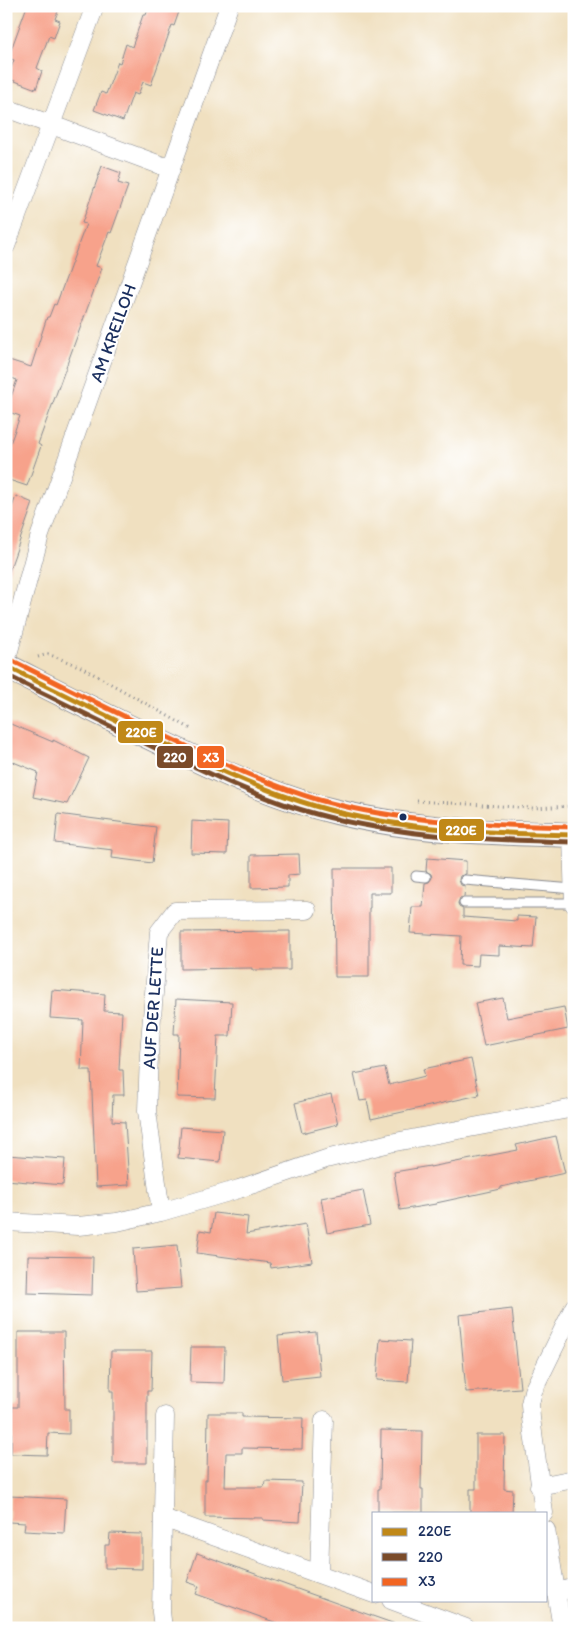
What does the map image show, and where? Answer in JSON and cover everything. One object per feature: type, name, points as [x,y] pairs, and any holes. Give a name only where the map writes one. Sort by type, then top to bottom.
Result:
[{"type":"main road","points":[[6,664],[234,778],[293,800],[336,812],[407,825],[573,835]]},
{"type":"street","points":[[6,246],[95,6]]},
{"type":"street","name":"AM KREILOH","points":[[6,664],[40,535],[229,6]]},
{"type":"street","points":[[6,108],[171,169]]},
{"type":"street","points":[[573,835],[573,898]]},
{"type":"street","name":"AUF DER LETTE","points":[[161,1212],[147,1112],[149,1054],[159,932],[175,911],[307,910]]},
{"type":"street","points":[[6,1222],[78,1226],[117,1222],[161,1212],[239,1189],[344,1154],[390,1143],[574,1108]]},
{"type":"street","points":[[544,1512],[530,1404],[533,1391],[574,1307]]},
{"type":"street","points":[[163,1628],[161,1612],[165,1416]]},
{"type":"street","points":[[318,1574],[324,1420]]},
{"type":"street","points":[[540,1486],[574,1479]]},
{"type":"street","points":[[163,1518],[372,1593]]},
{"type":"street","points":[[548,1542],[562,1628]]},
{"type":"street","points":[[556,1592],[574,1587]]},
{"type":"street","points":[[396,1602],[466,1628]]},
{"type":"lane","points":[[416,876],[426,877]]},
{"type":"lane","points":[[465,880],[573,898]]},
{"type":"lane","points":[[464,903],[573,898]]},
{"type":"path","points":[[31,658],[48,654],[81,667],[196,732]]},
{"type":"path","points":[[409,800],[533,808],[574,806]]},
{"type":"building","points":[[27,6],[60,6],[55,19],[60,21],[54,38],[49,36],[37,68],[42,71],[36,89],[7,78],[14,60],[8,58]]},
{"type":"building","points":[[149,6],[181,6],[174,26],[172,25],[151,85],[143,82],[138,95],[133,93],[123,121],[94,110],[101,92],[106,94],[126,44],[132,47],[143,15],[146,15]]},
{"type":"building","points":[[102,166],[121,173],[118,183],[128,186],[111,233],[109,232],[96,266],[102,268],[38,444],[41,446],[27,486],[6,479],[6,455],[20,416],[6,411],[17,380],[6,376],[6,359],[31,367],[47,317],[49,317],[54,304],[56,305],[86,224],[82,223]]},
{"type":"building","points":[[16,496],[33,503],[8,574],[6,574],[6,524]]},
{"type":"building","points":[[6,722],[53,742],[53,740],[89,758],[67,804],[33,797],[38,772],[6,759]]},
{"type":"building","points":[[58,814],[156,827],[152,863],[112,858],[113,850],[55,843]]},
{"type":"building","points":[[192,821],[228,823],[227,854],[191,853]]},
{"type":"building","points":[[299,854],[300,874],[288,875],[288,887],[251,888],[251,855]]},
{"type":"building","points":[[427,858],[466,861],[466,874],[460,876],[459,880],[461,885],[465,886],[464,897],[460,898],[458,903],[459,907],[463,909],[463,917],[517,921],[517,916],[536,917],[533,948],[499,946],[499,955],[479,954],[478,966],[460,965],[461,936],[410,933],[412,907],[423,907],[425,883],[429,882],[432,878],[431,874],[426,871]]},
{"type":"building","points":[[334,868],[391,868],[391,893],[370,893],[369,977],[335,977]]},
{"type":"building","points":[[290,931],[290,970],[252,970],[252,968],[181,969],[181,932]]},
{"type":"building","points":[[52,990],[105,994],[104,1011],[122,1012],[119,1070],[123,1070],[124,1095],[113,1095],[112,1121],[125,1122],[129,1185],[96,1187],[91,1070],[81,1070],[83,1020],[50,1018]]},
{"type":"building","points":[[503,998],[507,1018],[564,1007],[568,1029],[484,1046],[475,1003]]},
{"type":"building","points":[[176,999],[232,1002],[230,1036],[218,1036],[215,1098],[177,1097],[179,1034],[174,1034]]},
{"type":"building","points":[[471,1059],[479,1095],[371,1119],[367,1100],[360,1101],[354,1074],[385,1068],[389,1085],[425,1076],[423,1069]]},
{"type":"building","points":[[331,1094],[338,1124],[302,1133],[295,1103]]},
{"type":"building","points":[[181,1127],[223,1130],[220,1162],[178,1158]]},
{"type":"building","points":[[556,1136],[565,1173],[436,1204],[400,1210],[394,1172],[518,1150],[516,1145]]},
{"type":"building","points":[[6,1155],[65,1159],[63,1185],[6,1180]]},
{"type":"building","points":[[363,1190],[370,1225],[327,1233],[321,1198]]},
{"type":"building","points":[[214,1213],[248,1217],[246,1234],[306,1224],[312,1262],[271,1268],[270,1263],[197,1253],[200,1230],[211,1232]]},
{"type":"building","points":[[177,1245],[181,1288],[136,1291],[133,1249]]},
{"type":"building","points":[[28,1256],[93,1257],[92,1295],[27,1293]]},
{"type":"building","points":[[512,1309],[520,1388],[466,1392],[459,1315]]},
{"type":"building","points":[[18,1332],[64,1332],[65,1409],[69,1409],[69,1434],[48,1433],[47,1455],[11,1454],[12,1407],[18,1407]]},
{"type":"building","points":[[316,1332],[320,1376],[282,1380],[278,1336]]},
{"type":"building","points":[[380,1339],[411,1341],[408,1382],[377,1380]]},
{"type":"building","points":[[191,1347],[225,1347],[224,1383],[190,1382]]},
{"type":"building","points":[[111,1351],[152,1351],[151,1391],[147,1391],[147,1463],[113,1463],[113,1391],[110,1391]]},
{"type":"building","points":[[208,1413],[242,1413],[242,1417],[303,1418],[302,1449],[242,1448],[242,1453],[226,1453],[225,1487],[264,1487],[265,1481],[302,1482],[300,1522],[263,1520],[263,1518],[205,1517]]},
{"type":"building","points":[[381,1430],[422,1431],[421,1489],[423,1489],[423,1512],[378,1512],[378,1489],[380,1489]]},
{"type":"building","points":[[476,1435],[505,1435],[504,1489],[513,1490],[512,1512],[470,1512],[470,1489],[476,1489]]},
{"type":"building","points":[[10,1496],[66,1499],[64,1533],[24,1531],[25,1523],[9,1522]]},
{"type":"building","points":[[110,1533],[142,1534],[142,1569],[105,1568],[105,1545],[109,1545]]},
{"type":"building","points":[[197,1553],[398,1625],[398,1628],[291,1628],[196,1594],[199,1586],[187,1582]]},
{"type":"transit line","name":"X3","points":[[9,659],[216,760],[266,782],[319,800],[350,808],[413,818],[477,824],[574,827]]},
{"type":"transit line","name":"220E","points":[[6,666],[227,773],[262,788],[315,806],[379,821],[411,826],[476,832],[574,835]]},
{"type":"transit line","name":"220","points":[[6,675],[210,774],[298,809],[380,828],[444,836],[574,842]]}]
